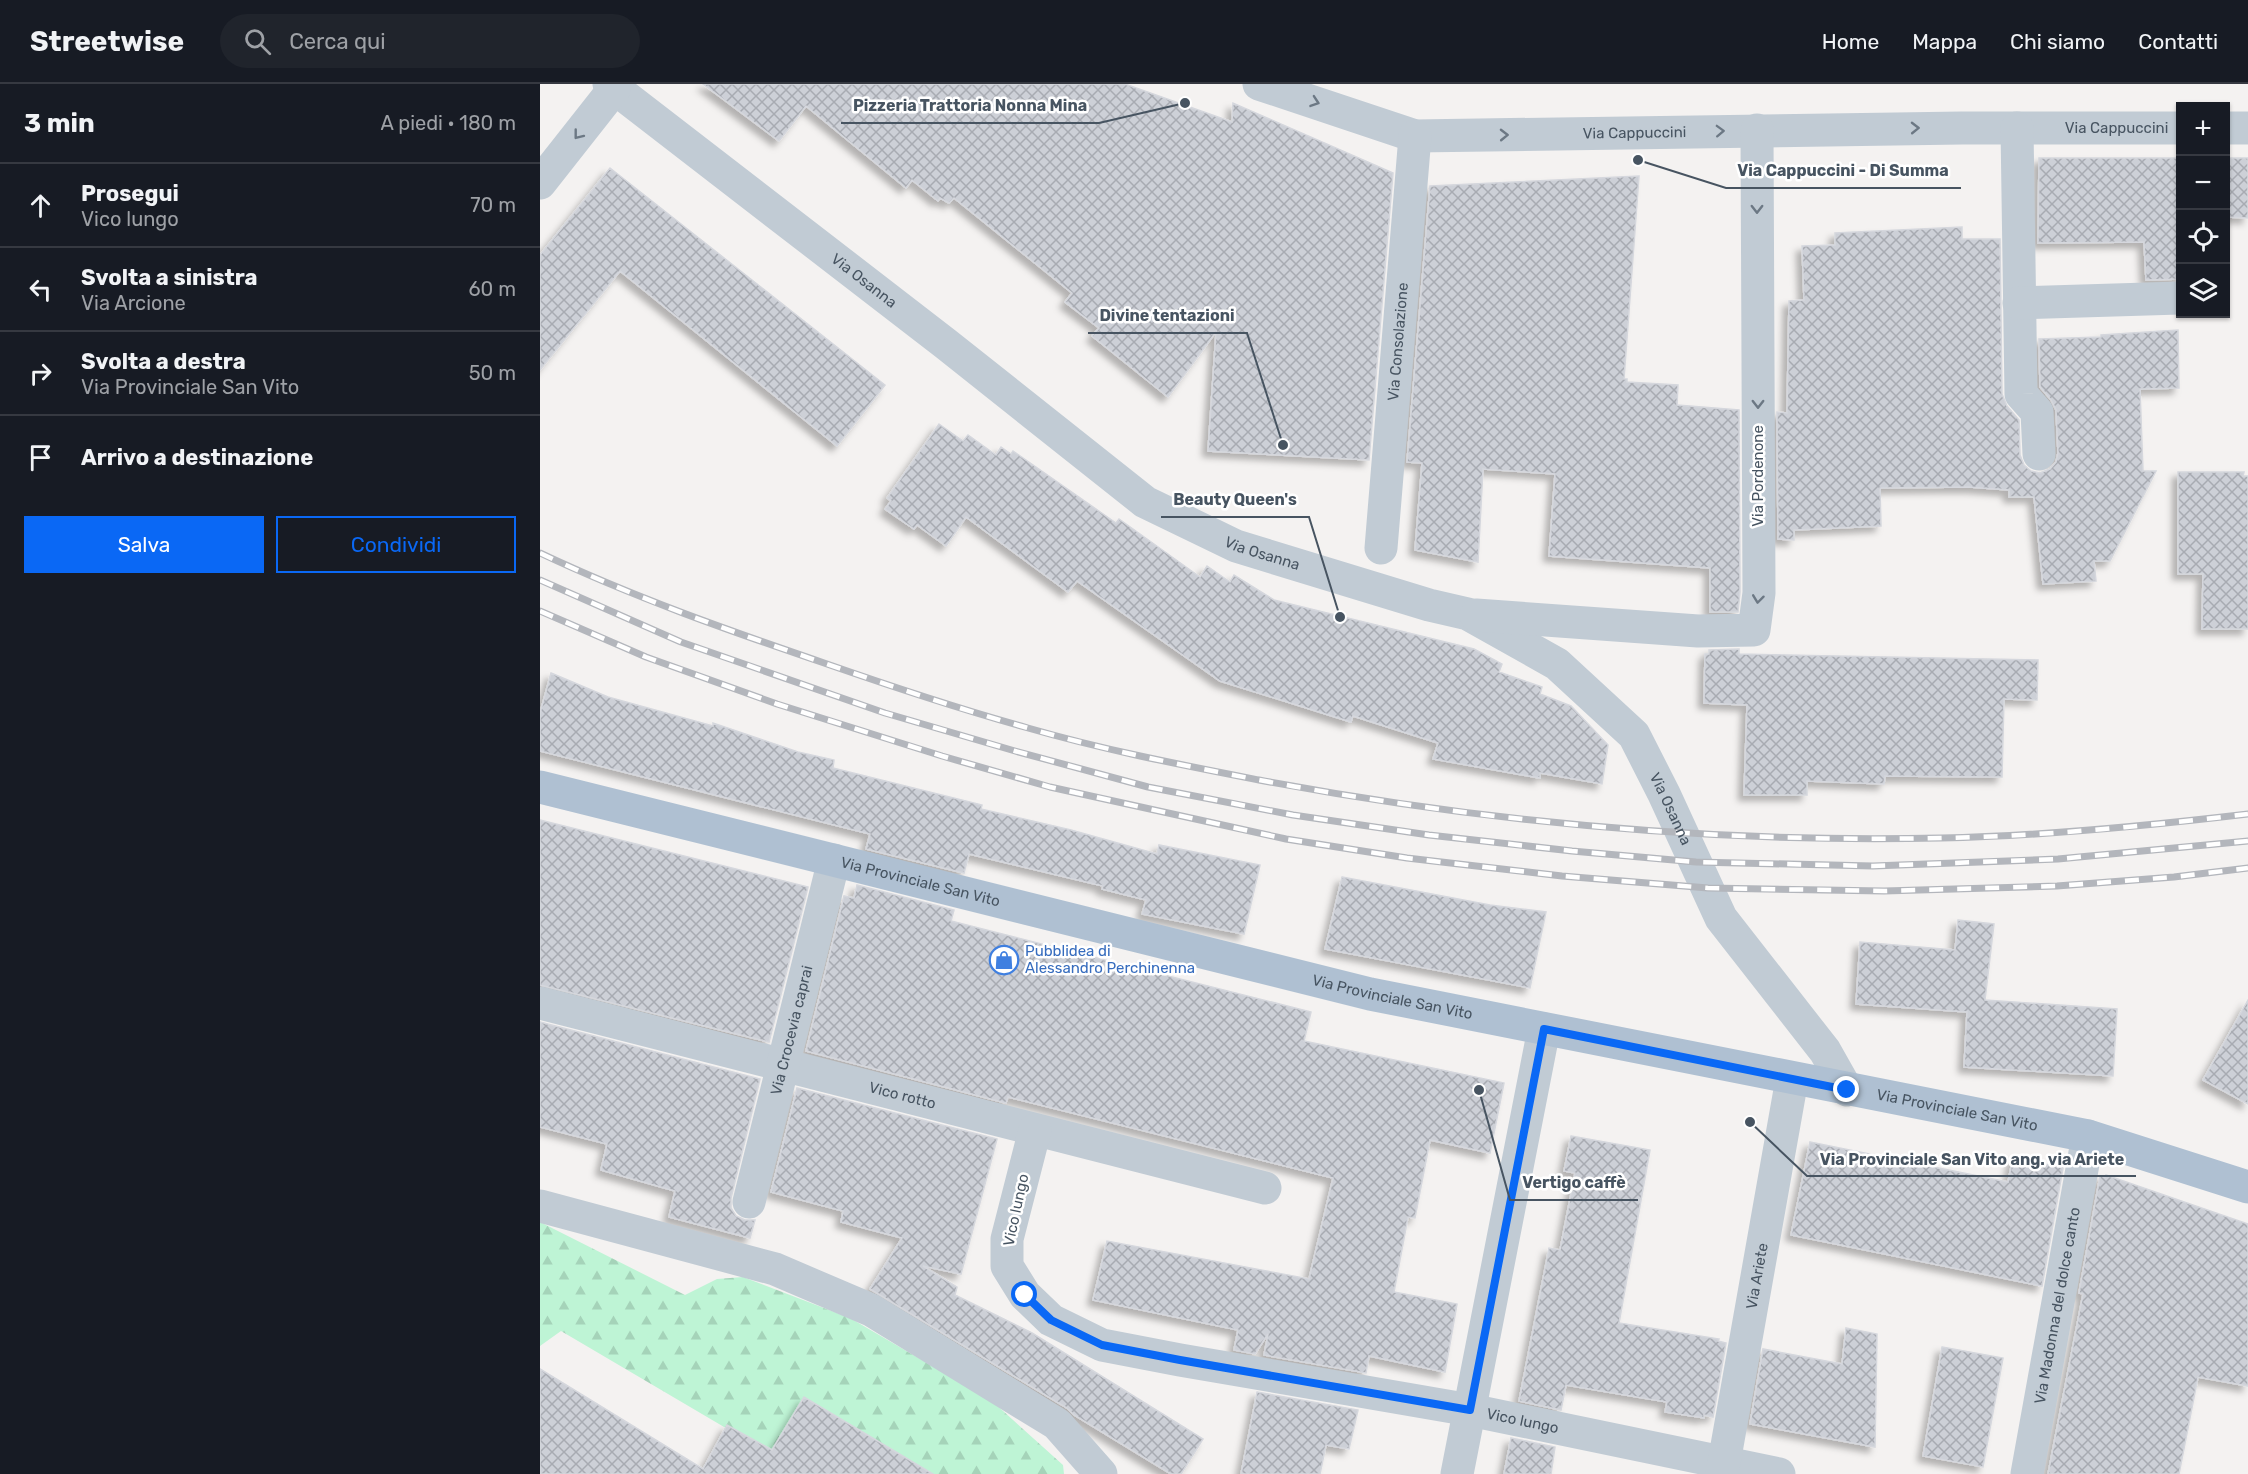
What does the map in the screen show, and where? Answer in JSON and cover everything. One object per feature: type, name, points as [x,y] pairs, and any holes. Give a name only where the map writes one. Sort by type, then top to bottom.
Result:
[{"type":"main road","name":"Via Provinciale San Vito","points":[[540,787],[1370,994],[2088,1136],[2248,1187]]},
{"type":"street","name":"Via Cappuccini","points":[[1267,85],[1414,136],[1582,135],[1757,130],[2176,128]]},
{"type":"street","name":"Via Osanna","points":[[540,183],[611,86],[946,344],[1145,502],[1236,546],[1429,605],[1468,614],[1557,664],[1634,735],[1721,918],[1825,1051],[1847,1090]]},
{"type":"street","points":[[2017,128],[2021,394],[2037,412],[2039,454]]},
{"type":"street","points":[[2230,128],[2248,128]]},
{"type":"street","name":"Via Pordenone","points":[[1468,614],[1698,631],[1754,630],[1759,593],[1757,130]]},
{"type":"street","name":"Via Consolazione","points":[[1381,548],[1414,136]]},
{"type":"street","points":[[2019,303],[2176,298]]},
{"type":"street","points":[[1557,664],[1556,638],[1561,621]]},
{"type":"street","name":"Via Crocevia caprai","points":[[750,1202],[834,860]]},
{"type":"street","name":"Vico rotto","points":[[540,1003],[1265,1188]]},
{"type":"street","points":[[1457,1474],[1544,1029]]},
{"type":"street","name":"Via Ariete","points":[[1724,1468],[1792,1079]]},
{"type":"street","name":"Vico lungo","points":[[1035,1130],[1007,1239],[1007,1266],[1025,1295],[1051,1320],[1102,1345],[1470,1410],[1724,1468],[1779,1474]]},
{"type":"street","name":"Via Madonna del dolce canto","points":[[2027,1474],[2088,1136]]},
{"type":"street","points":[[540,1206],[775,1269],[871,1310],[1058,1424],[1101,1474]]},
{"type":"green space","points":[[540,1222],[685,1295],[717,1279],[743,1277],[850,1318],[992,1401],[1063,1465],[1064,1474],[933,1474],[804,1397],[770,1454],[561,1331],[540,1346]]},
{"type":"building","points":[[703,84],[1125,84],[1232,122],[1233,103],[1393,173],[1369,460],[1208,451],[1216,332],[1168,397],[1092,336],[1099,328],[1065,302],[1072,293],[954,198],[949,203],[940,198],[938,201],[912,180],[906,188],[806,106],[779,141]]},
{"type":"building","points":[[2039,158],[2176,158],[2176,279],[2146,280],[2144,242],[2038,243]]},
{"type":"building","points":[[2230,158],[2248,158],[2248,218],[2230,217]]},
{"type":"building","points":[[610,168],[885,385],[837,446],[620,271],[540,370],[540,255]]},
{"type":"building","points":[[1639,176],[1624,379],[1627,379],[1627,382],[1678,385],[1677,405],[1739,410],[1740,592],[1738,612],[1710,612],[1710,568],[1549,556],[1555,474],[1483,469],[1478,562],[1415,550],[1422,463],[1407,462],[1430,186]]},
{"type":"building","points":[[1962,227],[1962,239],[2000,239],[2002,394],[2007,406],[2019,420],[2020,455],[2024,465],[2031,471],[2040,473],[2050,469],[2056,462],[2058,453],[2056,410],[2040,387],[2039,339],[2101,337],[2101,335],[2178,330],[2179,388],[2140,389],[2143,471],[2156,471],[2110,561],[2094,561],[2096,581],[2043,584],[2034,497],[2009,497],[2009,490],[1969,487],[1880,488],[1881,526],[1794,530],[1794,540],[1778,539],[1777,412],[1787,413],[1789,301],[1804,300],[1802,246],[1835,245],[1835,233]]},
{"type":"building","points":[[939,424],[963,441],[968,435],[996,455],[1001,447],[1011,454],[1013,451],[1116,523],[1119,519],[1200,577],[1207,566],[1230,582],[1234,575],[1274,600],[1474,649],[1502,664],[1499,672],[1542,687],[1540,694],[1571,706],[1608,745],[1602,784],[1540,773],[1540,778],[1433,759],[1438,743],[1353,716],[1351,722],[1220,681],[1077,581],[1068,592],[966,517],[946,546],[917,525],[914,529],[885,509],[891,501],[887,498]]},
{"type":"building","points":[[2178,472],[2244,472],[2243,476],[2248,476],[2248,629],[2202,629],[2203,574],[2178,574]]},
{"type":"building","points":[[1739,649],[1739,654],[2038,660],[2037,700],[2004,699],[2002,777],[1885,776],[1884,784],[1807,781],[1807,795],[1744,795],[1747,705],[1704,703],[1705,654],[1709,654],[1709,650]]},
{"type":"building","points":[[551,673],[608,697],[713,726],[713,723],[798,752],[834,760],[833,768],[982,805],[981,809],[1071,830],[1157,854],[1159,845],[1260,865],[1244,934],[1142,914],[1146,900],[1102,889],[1103,886],[969,854],[964,873],[866,849],[870,834],[540,751],[540,713]]},
{"type":"building","points":[[540,820],[808,887],[769,1042],[540,985]]},
{"type":"building","points":[[1342,877],[1490,905],[1546,912],[1530,988],[1325,949]]},
{"type":"building","points":[[857,885],[954,910],[951,921],[1311,1012],[1304,1041],[1504,1083],[1490,1153],[1430,1140],[1415,1218],[1408,1217],[1394,1292],[1457,1304],[1445,1372],[1369,1356],[1366,1373],[1264,1355],[1268,1334],[1255,1354],[1234,1350],[1238,1330],[1093,1300],[1107,1241],[1309,1279],[1333,1178],[1008,1097],[1006,1103],[806,1051],[844,896],[854,898]]},
{"type":"building","points":[[1958,920],[1994,924],[1985,1000],[2117,1009],[2113,1076],[1964,1067],[1967,1012],[1856,1004],[1860,942],[1955,950]]},
{"type":"building","points":[[2248,1000],[2248,1104],[2203,1080]]},
{"type":"building","points":[[540,1022],[760,1079],[731,1198],[731,1208],[736,1216],[745,1220],[755,1220],[750,1238],[669,1217],[675,1191],[601,1170],[607,1144],[540,1127]]},
{"type":"building","points":[[797,1088],[997,1139],[961,1274],[923,1266],[957,1287],[955,1295],[1032,1333],[1203,1439],[1181,1474],[1171,1474],[870,1289],[902,1238],[841,1222],[843,1211],[771,1192]]},
{"type":"building","points":[[1571,1136],[1650,1150],[1619,1323],[1719,1339],[1718,1341],[1726,1343],[1713,1417],[1704,1415],[1704,1418],[1665,1412],[1667,1402],[1566,1385],[1561,1410],[1519,1401],[1549,1248],[1560,1250],[1575,1173],[1564,1171]]},
{"type":"building","points":[[1810,1142],[2008,1182],[2013,1157],[2063,1168],[2042,1286],[1791,1235]]},
{"type":"building","points":[[2106,1175],[2248,1224],[2248,1386],[2198,1377],[2179,1474],[2048,1474],[2083,1294],[2079,1293],[2100,1176],[2105,1177]]},
{"type":"building","points":[[1846,1328],[1877,1334],[1875,1447],[1750,1424],[1763,1349],[1842,1364]]},
{"type":"building","points":[[1942,1347],[2003,1358],[1983,1467],[1923,1456]]},
{"type":"building","points":[[540,1369],[703,1469],[727,1425],[772,1450],[804,1397],[933,1474],[540,1474]]},
{"type":"building","points":[[1257,1392],[1358,1410],[1349,1449],[1326,1445],[1320,1474],[1241,1474]]},
{"type":"building","points":[[1511,1438],[1555,1447],[1551,1474],[1504,1474]]},
{"type":"railway","points":[[540,553],[646,599],[718,626],[977,713],[1143,757],[1344,795],[1599,827],[1684,833],[1855,839],[2057,833],[2248,814]]},
{"type":"railway","points":[[540,580],[681,642],[885,713],[1148,787],[1293,815],[1429,835],[1696,862],[1873,866],[2058,859],[2248,841]]},
{"type":"railway","points":[[540,611],[646,657],[777,704],[1050,787],[1286,839],[1407,858],[1562,876],[1708,888],[1884,891],[2057,886],[2174,877],[2248,868]]},
{"type":"place","name":"Pizzeria Trattoria Nonna Mina","points":[[1185,103]]},
{"type":"place","name":"Via Cappuccini - Di Summa","points":[[1638,160]]},
{"type":"place","name":"Divine tentazioni","points":[[1283,445]]},
{"type":"place","name":"Beauty Queen's","points":[[1340,617]]},
{"type":"place","name":"Pubblidea di Alessandro Perchinenna","points":[[1004,960]]},
{"type":"place","name":"Vertigo caffè","points":[[1479,1090]]},
{"type":"place","name":"Via Provinciale San Vito ang. via Ariete","points":[[1750,1122]]},
{"type":"route","points":[[1025,1295],[1051,1320],[1102,1345],[1470,1410],[1544,1029],[1847,1090]]}]
